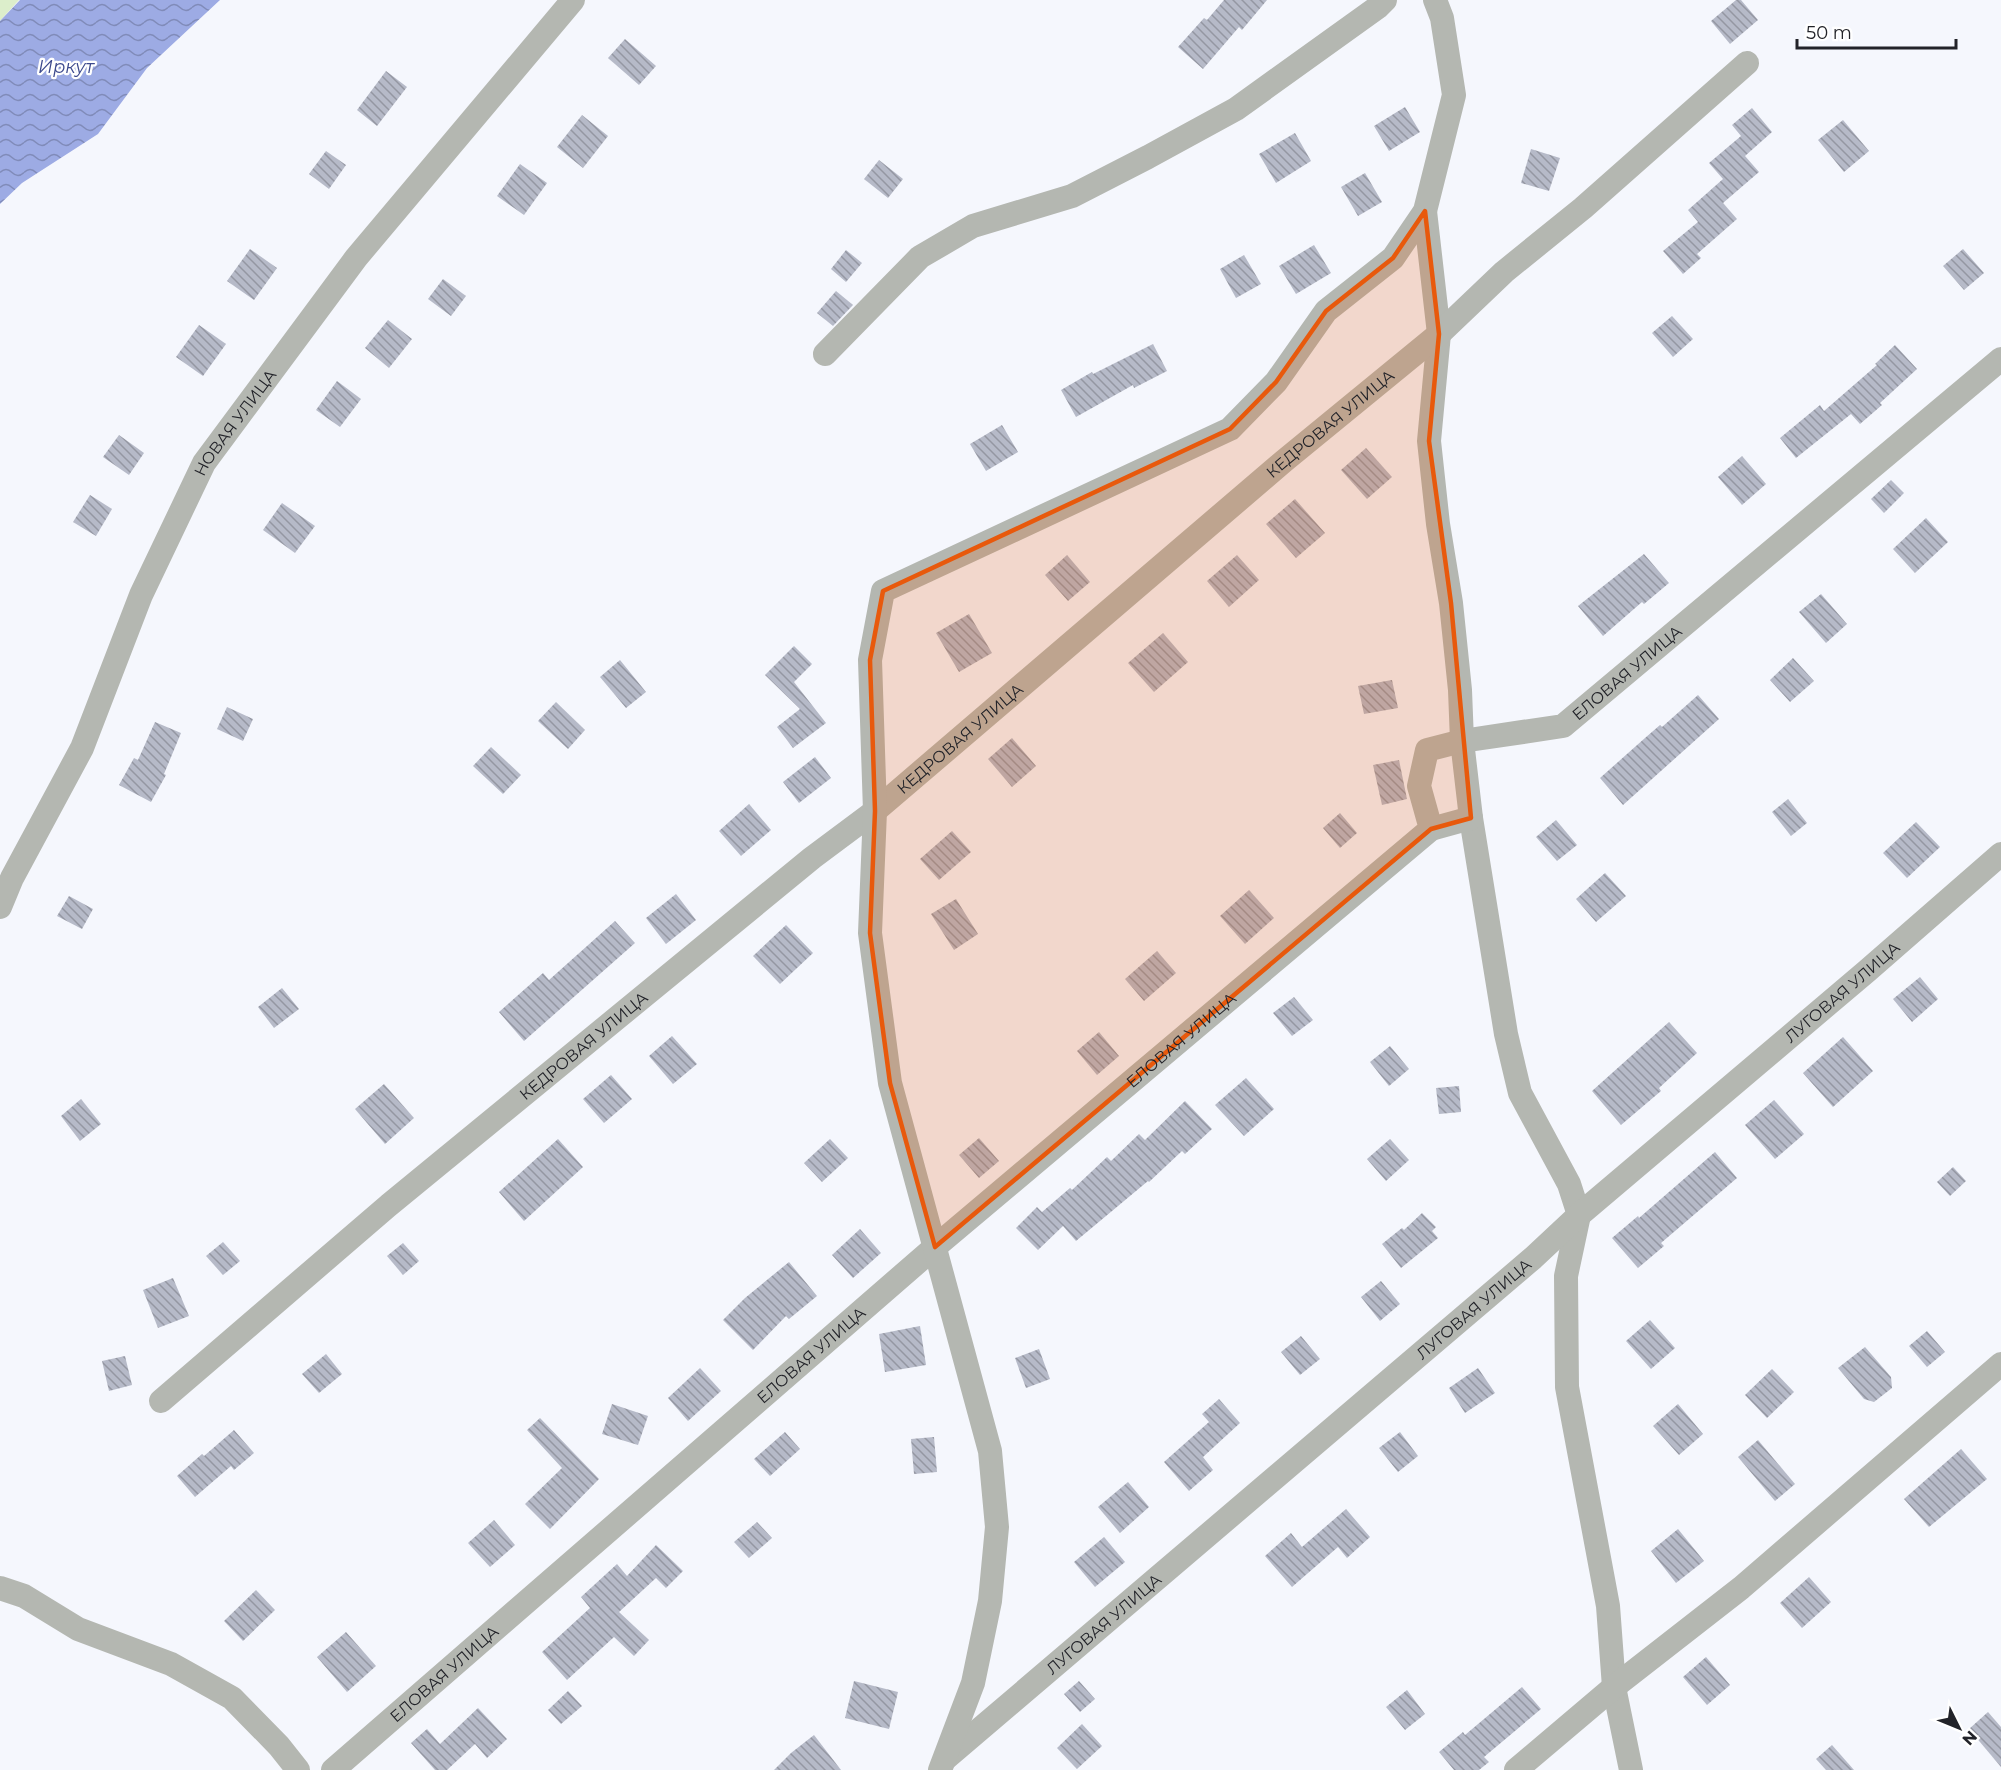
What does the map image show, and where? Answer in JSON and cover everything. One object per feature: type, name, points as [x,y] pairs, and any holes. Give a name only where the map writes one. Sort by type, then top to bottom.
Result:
[{"type":"street","name":"НОВАЯ УЛИЦА","points":[[0,907],[12,878],[82,748],[141,595],[204,463],[356,258],[573,0]]},
{"type":"street","points":[[825,354],[920,257],[973,226],[1072,196],[1236,109],[1378,8],[1385,0]]},
{"type":"street","points":[[942,1765],[973,1683],[990,1601],[997,1527],[990,1451],[890,1083],[870,933],[875,811],[870,660],[883,591],[1230,429],[1276,382],[1326,311],[1393,258],[1425,211],[1454,95],[1442,18],[1435,0]]},
{"type":"street","name":"КЕДРОВАЯ УЛИЦА","points":[[161,1401],[398,1198],[812,858],[875,811],[1275,469],[1439,334],[1504,272],[1583,208],[1747,63]]},
{"type":"street","points":[[1425,211],[1439,334],[1429,441],[1438,524],[1452,614],[1460,690],[1462,741],[1471,818],[1506,1034],[1520,1093],[1569,1184],[1579,1215],[1566,1276],[1567,1387],[1608,1606],[1614,1687],[1631,1770]]},
{"type":"street","name":"ЕЛОВАЯ УЛИЦА","points":[[333,1770],[935,1247],[1431,829],[1419,786],[1426,750],[1462,741],[1563,726],[2001,359]]},
{"type":"street","points":[[1431,829],[1471,818]]},
{"type":"street","name":"ЛУГОВАЯ УЛИЦА","points":[[942,1765],[2001,854]]},
{"type":"street","points":[[1516,1770],[1614,1687],[1741,1588],[2001,1364]]},
{"type":"street","points":[[0,1588],[24,1596],[78,1629],[171,1664],[232,1698],[279,1746],[298,1770]]},
{"type":"highlighted area","points":[[1425,211],[1439,334],[1429,441],[1451,603],[1471,818],[1431,829],[935,1247],[890,1083],[870,933],[875,811],[870,660],[883,591],[1230,429],[1276,382],[1326,311],[1393,258]]},
{"type":"green space","points":[[0,0],[19,0],[0,21]]},
{"type":"water","name":"Иркут","points":[[20,0],[220,0],[147,68],[98,134],[22,183],[0,204],[0,21]]},
{"type":"building","points":[[1224,0],[1267,0],[1242,30],[1239,27],[1203,69],[1178,47],[1204,18],[1207,20]]},
{"type":"building","points":[[1736,0],[1741,0],[1758,20],[1730,44],[1711,21]]},
{"type":"building","points":[[625,39],[656,66],[639,85],[608,58]]},
{"type":"building","points":[[386,71],[407,87],[377,126],[357,110]]},
{"type":"building","points":[[1405,107],[1420,132],[1389,151],[1374,126]]},
{"type":"building","points":[[1752,108],[1772,132],[1745,156],[1759,172],[1723,203],[1737,219],[1697,254],[1701,258],[1683,274],[1663,251],[1698,222],[1688,210],[1723,179],[1709,163],[1741,136],[1732,125]]},
{"type":"building","points":[[582,115],[608,136],[583,168],[557,147]]},
{"type":"building","points":[[1843,120],[1869,151],[1844,172],[1818,140]]},
{"type":"building","points":[[1295,133],[1311,161],[1276,183],[1259,154]]},
{"type":"building","points":[[1531,149],[1560,158],[1549,191],[1521,183]]},
{"type":"building","points":[[326,151],[346,165],[329,189],[309,174]]},
{"type":"building","points":[[879,160],[903,179],[888,198],[864,179]]},
{"type":"building","points":[[520,164],[547,183],[524,215],[497,196]]},
{"type":"building","points":[[1365,173],[1382,202],[1358,216],[1341,187]]},
{"type":"building","points":[[1314,245],[1331,273],[1296,294],[1279,266]]},
{"type":"building","points":[[250,249],[277,268],[254,300],[227,281]]},
{"type":"building","points":[[1963,249],[1984,273],[1964,290],[1943,266]]},
{"type":"building","points":[[846,250],[862,263],[846,282],[831,269]]},
{"type":"building","points":[[1244,255],[1261,284],[1236,298],[1220,269]]},
{"type":"building","points":[[443,279],[466,296],[451,316],[428,299]]},
{"type":"building","points":[[836,291],[853,305],[833,326],[817,313]]},
{"type":"building","points":[[1672,316],[1693,339],[1673,357],[1652,333]]},
{"type":"building","points":[[388,320],[412,339],[389,368],[365,348]]},
{"type":"building","points":[[199,325],[226,344],[203,376],[176,357]]},
{"type":"building","points":[[1153,344],[1167,371],[1134,388],[1133,385],[1076,417],[1061,390],[1092,372],[1093,374]]},
{"type":"building","points":[[1895,345],[1917,369],[1860,424],[1851,414],[1796,458],[1780,438],[1820,405],[1824,411],[1877,365],[1875,364]]},
{"type":"building","points":[[337,381],[361,399],[340,427],[316,410]]},
{"type":"building","points":[[1002,425],[1018,452],[986,471],[970,444]]},
{"type":"building","points":[[119,435],[144,453],[129,475],[103,457]]},
{"type":"building","points":[[1366,448],[1392,477],[1367,499],[1341,470]]},
{"type":"building","points":[[1742,456],[1766,484],[1742,505],[1718,477]]},
{"type":"building","points":[[1891,480],[1904,493],[1884,513],[1871,499]]},
{"type":"building","points":[[90,495],[112,509],[96,536],[73,522]]},
{"type":"building","points":[[1295,499],[1325,533],[1296,558],[1266,524]]},
{"type":"building","points":[[282,503],[315,526],[295,553],[263,530]]},
{"type":"building","points":[[1926,518],[1948,542],[1915,573],[1893,549]]},
{"type":"building","points":[[1644,554],[1669,583],[1644,604],[1642,602],[1603,636],[1578,606]]},
{"type":"building","points":[[1067,555],[1090,582],[1068,601],[1045,575]]},
{"type":"building","points":[[1237,555],[1259,580],[1229,607],[1207,581]]},
{"type":"building","points":[[1821,594],[1847,624],[1826,643],[1799,612]]},
{"type":"building","points":[[969,614],[992,653],[959,672],[936,633]]},
{"type":"building","points":[[1163,633],[1188,662],[1154,692],[1128,663]]},
{"type":"building","points":[[794,646],[812,664],[794,682],[826,723],[793,748],[777,727],[800,709],[765,675]]},
{"type":"building","points":[[1793,658],[1814,681],[1790,702],[1770,680]]},
{"type":"building","points":[[620,660],[646,692],[626,708],[600,677]]},
{"type":"building","points":[[1392,680],[1398,708],[1364,714],[1358,686]]},
{"type":"building","points":[[1698,695],[1719,719],[1623,805],[1600,778]]},
{"type":"building","points":[[556,702],[585,730],[568,749],[538,721]]},
{"type":"building","points":[[227,707],[253,719],[243,741],[217,729]]},
{"type":"building","points":[[155,722],[181,733],[164,774],[166,775],[151,802],[119,785],[134,758],[138,760]]},
{"type":"building","points":[[1012,738],[1036,766],[1012,787],[988,759]]},
{"type":"building","points":[[491,747],[521,775],[503,794],[473,766]]},
{"type":"building","points":[[815,757],[831,778],[799,803],[783,782]]},
{"type":"building","points":[[1399,760],[1407,799],[1382,805],[1373,765]]},
{"type":"building","points":[[1788,799],[1807,823],[1791,836],[1772,812]]},
{"type":"building","points":[[749,804],[771,830],[741,856],[719,831]]},
{"type":"building","points":[[1340,813],[1357,833],[1340,848],[1323,828]]},
{"type":"building","points":[[1556,820],[1577,845],[1557,861],[1536,837]]},
{"type":"building","points":[[1916,822],[1940,847],[1907,878],[1883,853]]},
{"type":"building","points":[[952,831],[971,852],[939,880],[920,859]]},
{"type":"building","points":[[1605,873],[1626,896],[1596,922],[1576,899]]},
{"type":"building","points":[[1249,890],[1274,918],[1245,944],[1220,916]]},
{"type":"building","points":[[676,894],[696,920],[666,944],[646,918]]},
{"type":"building","points":[[69,896],[93,909],[82,929],[57,916]]},
{"type":"building","points":[[956,899],[978,934],[954,950],[931,914]]},
{"type":"building","points":[[615,921],[635,943],[524,1041],[499,1012],[543,973],[549,980]]},
{"type":"building","points":[[786,925],[813,953],[780,984],[753,956]]},
{"type":"building","points":[[1157,951],[1176,973],[1144,1001],[1125,979]]},
{"type":"building","points":[[1920,977],[1938,999],[1912,1022],[1893,999]]},
{"type":"building","points":[[282,988],[299,1009],[274,1028],[258,1007]]},
{"type":"building","points":[[1294,997],[1313,1020],[1292,1036],[1273,1013]]},
{"type":"building","points":[[1669,1022],[1697,1053],[1659,1088],[1661,1091],[1621,1125],[1592,1091]]},
{"type":"building","points":[[1099,1032],[1119,1056],[1097,1075],[1077,1051]]},
{"type":"building","points":[[672,1036],[697,1064],[673,1084],[649,1056]]},
{"type":"building","points":[[1843,1037],[1873,1071],[1833,1107],[1803,1073]]},
{"type":"building","points":[[1390,1046],[1409,1069],[1389,1086],[1370,1062]]},
{"type":"building","points":[[611,1075],[632,1099],[604,1123],[583,1099]]},
{"type":"building","points":[[1246,1078],[1274,1109],[1244,1136],[1215,1105]]},
{"type":"building","points":[[384,1084],[414,1118],[385,1144],[355,1109]]},
{"type":"building","points":[[1459,1086],[1461,1112],[1439,1114],[1436,1088]]},
{"type":"building","points":[[81,1099],[101,1124],[80,1141],[61,1116]]},
{"type":"building","points":[[1774,1100],[1804,1134],[1775,1159],[1745,1125]]},
{"type":"building","points":[[1185,1101],[1212,1129],[1185,1154],[1182,1151],[1149,1182],[1076,1241],[1063,1226],[1038,1250],[1016,1228],[1037,1207],[1042,1212],[1070,1188],[1072,1190],[1107,1157],[1111,1161],[1139,1134],[1145,1140]]},
{"type":"building","points":[[979,1138],[999,1161],[979,1178],[959,1155]]},
{"type":"building","points":[[558,1139],[583,1167],[524,1221],[499,1192]]},
{"type":"building","points":[[830,1139],[848,1158],[822,1182],[804,1163]]},
{"type":"building","points":[[1390,1139],[1409,1160],[1386,1181],[1367,1159]]},
{"type":"building","points":[[1715,1152],[1737,1178],[1661,1243],[1664,1246],[1638,1268],[1612,1238],[1638,1216],[1639,1218]]},
{"type":"building","points":[[1953,1167],[1966,1181],[1950,1196],[1937,1182]]},
{"type":"building","points":[[1422,1213],[1436,1227],[1432,1231],[1438,1238],[1401,1268],[1382,1244],[1402,1228],[1404,1230]]},
{"type":"building","points":[[860,1229],[881,1253],[853,1278],[832,1255]]},
{"type":"building","points":[[223,1242],[240,1261],[223,1275],[206,1256]]},
{"type":"building","points":[[403,1243],[419,1261],[403,1275],[387,1256]]},
{"type":"building","points":[[789,1262],[817,1296],[789,1319],[786,1316],[753,1350],[723,1320],[745,1298]]},
{"type":"building","points":[[173,1278],[189,1316],[158,1328],[143,1290]]},
{"type":"building","points":[[1381,1281],[1400,1304],[1380,1321],[1361,1297]]},
{"type":"building","points":[[1650,1320],[1675,1348],[1651,1369],[1626,1341]]},
{"type":"building","points":[[920,1326],[926,1365],[885,1372],[879,1334]]},
{"type":"building","points":[[1927,1331],[1945,1352],[1927,1367],[1909,1346]]},
{"type":"building","points":[[1301,1336],[1320,1359],[1300,1375],[1281,1352]]},
{"type":"building","points":[[1865,1347],[1891,1377],[1892,1388],[1874,1402],[1864,1399],[1838,1368]]},
{"type":"building","points":[[1039,1349],[1050,1379],[1026,1388],[1015,1358]]},
{"type":"building","points":[[326,1354],[342,1374],[319,1393],[302,1374]]},
{"type":"building","points":[[125,1356],[132,1385],[109,1391],[102,1361]]},
{"type":"building","points":[[700,1368],[721,1391],[688,1421],[668,1398]]},
{"type":"building","points":[[1478,1368],[1495,1393],[1465,1413],[1449,1388]]},
{"type":"building","points":[[1772,1369],[1794,1392],[1767,1418],[1745,1395]]},
{"type":"building","points":[[1219,1399],[1240,1423],[1203,1457],[1213,1470],[1189,1491],[1164,1462],[1209,1422],[1202,1414]]},
{"type":"building","points":[[612,1404],[648,1416],[638,1445],[602,1434]]},
{"type":"building","points":[[1678,1404],[1703,1434],[1679,1455],[1653,1426]]},
{"type":"building","points":[[540,1418],[599,1479],[550,1529],[525,1504],[562,1468],[527,1430]]},
{"type":"building","points":[[234,1430],[254,1453],[234,1470],[231,1466],[195,1497],[177,1476]]},
{"type":"building","points":[[785,1432],[800,1449],[770,1476],[754,1459]]},
{"type":"building","points":[[1400,1432],[1418,1456],[1398,1472],[1379,1448]]},
{"type":"building","points":[[934,1437],[937,1472],[914,1474],[911,1439]]},
{"type":"building","points":[[1758,1440],[1795,1484],[1775,1501],[1738,1457]]},
{"type":"building","points":[[1961,1449],[1987,1479],[1929,1527],[1904,1499]]},
{"type":"building","points":[[1128,1482],[1149,1507],[1120,1533],[1098,1507]]},
{"type":"building","points":[[1346,1509],[1370,1537],[1347,1558],[1338,1547],[1292,1587],[1265,1556],[1291,1533],[1302,1547]]},
{"type":"building","points":[[494,1520],[515,1545],[490,1567],[468,1543]]},
{"type":"building","points":[[757,1522],[772,1538],[749,1558],[734,1542]]},
{"type":"building","points":[[1678,1529],[1704,1561],[1676,1583],[1651,1551]]},
{"type":"building","points":[[1104,1537],[1125,1562],[1095,1587],[1074,1562]]},
{"type":"building","points":[[656,1545],[683,1571],[666,1588],[656,1578],[619,1612],[649,1640],[634,1656],[614,1637],[567,1680],[542,1652],[590,1608],[581,1597],[617,1564],[627,1576]]},
{"type":"building","points":[[1809,1577],[1831,1602],[1802,1628],[1780,1603]]},
{"type":"building","points":[[256,1590],[275,1610],[243,1641],[224,1621]]},
{"type":"building","points":[[346,1632],[376,1666],[347,1692],[317,1657]]},
{"type":"building","points":[[1706,1657],[1730,1685],[1707,1705],[1683,1677]]},
{"type":"building","points":[[854,1681],[898,1692],[889,1729],[845,1718]]},
{"type":"building","points":[[1079,1681],[1095,1699],[1080,1712],[1064,1694]]},
{"type":"building","points":[[1522,1687],[1541,1709],[1484,1757],[1489,1762],[1479,1770],[1454,1770],[1439,1752],[1463,1732],[1465,1735]]},
{"type":"building","points":[[1407,1690],[1425,1714],[1405,1730],[1386,1707]]},
{"type":"building","points":[[568,1691],[582,1706],[561,1724],[548,1710]]},
{"type":"building","points":[[478,1708],[507,1739],[487,1758],[475,1744],[447,1770],[435,1770],[411,1743],[427,1729],[440,1744]]},
{"type":"building","points":[[1988,1712],[2001,1727],[2001,1767],[1969,1729]]},
{"type":"building","points":[[1082,1724],[1102,1746],[1077,1769],[1057,1748]]},
{"type":"building","points":[[814,1735],[841,1770],[774,1770],[791,1753]]},
{"type":"building","points":[[1832,1745],[1854,1770],[1826,1770],[1816,1759]]}]
